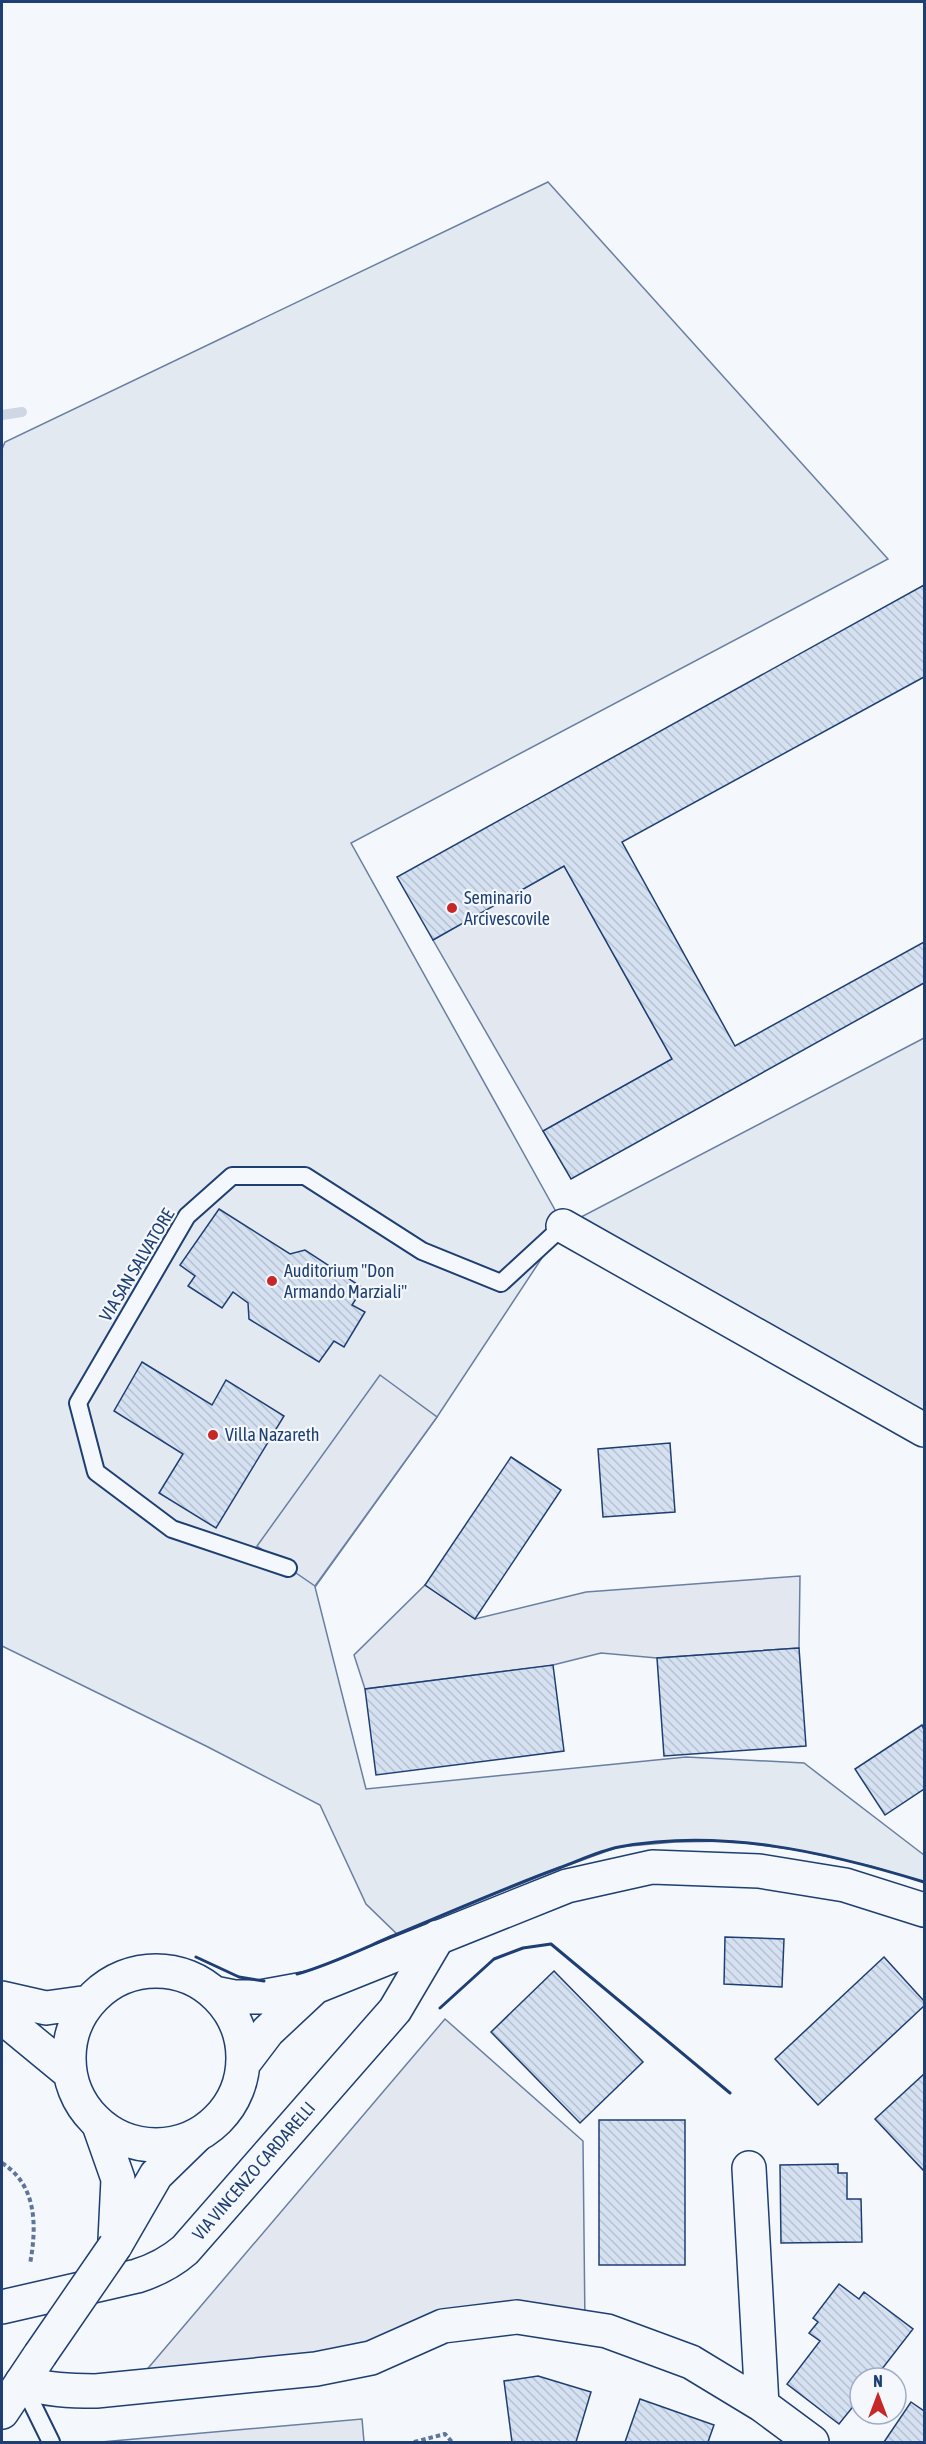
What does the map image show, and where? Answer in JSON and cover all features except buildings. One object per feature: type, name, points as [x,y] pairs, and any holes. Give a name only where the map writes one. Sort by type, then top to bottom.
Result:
[{"type":"street","points":[[563,1226],[924,1430]]},
{"type":"street","points":[[214,1993],[234,1997],[260,1997],[315,1987],[567,1886],[652,1866],[759,1871],[845,1885],[924,1910]]},
{"type":"street","name":"VIA VINCENZO CARDARELLI","points":[[12,2305],[137,2276],[155,2270],[185,2250],[395,2010],[438,1937]]},
{"type":"street","points":[[2,2412],[115,2246],[156,2175],[196,2136],[220,2118],[236,2093],[243,2064],[241,2038],[231,2014],[214,1993],[178,1974],[158,1971],[132,1975],[109,1985],[89,2002],[76,2024],[71,2040],[70,2073],[75,2092],[99,2125],[121,2138],[146,2145],[171,2144],[196,2136]]},
{"type":"street","points":[[243,2064],[268,2031],[315,1987]]},
{"type":"street","points":[[2,1998],[46,2008],[89,2002]]},
{"type":"street","points":[[2,2018],[70,2073]]},
{"type":"street","points":[[99,2125],[118,2179],[115,2246]]},
{"type":"street","points":[[748,2168],[762,2406]]},
{"type":"street","points":[[22,2382],[67,2392],[96,2391],[316,2369],[371,2358],[443,2326],[517,2317],[607,2331],[691,2362],[762,2406],[812,2442]]},
{"type":"lane","name":"VIA SAN SALVATORE","points":[[288,1568],[172,1529],[96,1472],[78,1403],[187,1216],[232,1176],[305,1176],[422,1251],[501,1283],[563,1226]]},
{"type":"lane","points":[[22,2382],[51,2442]]},
{"type":"path","points":[[2,2163],[15,2171],[30,2196],[34,2241]]},
{"type":"path","points":[[414,2442],[445,2434],[452,2442]]},
{"type":"shaded area","points":[[548,182],[888,559],[351,843],[564,1226],[924,1038],[924,1430],[563,1226],[437,1417],[315,1587],[366,1789],[686,1757],[804,1763],[924,1855],[924,1882],[871,1866],[797,1850],[732,1841],[675,1842],[618,1847],[547,1873],[397,1934],[366,1904],[320,1805],[2,1646],[2,449],[5,442]]},
{"type":"shaded area","points":[[564,866],[672,1059],[543,1131],[433,940]]},
{"type":"shaded area","points":[[380,1375],[437,1417],[315,1586],[257,1546]]},
{"type":"shaded area","points":[[800,1576],[799,1648],[657,1658],[601,1653],[549,1666],[365,1689],[354,1655],[425,1585],[475,1619],[586,1592]]},
{"type":"shaded area","points":[[445,2019],[583,2141],[585,2327],[517,2317],[371,2358],[132,2387]]},
{"type":"shaded area","points":[[362,2419],[364,2442],[101,2442]]},
{"type":"waterway","points":[[2,415],[22,412]]},
{"type":"wall","points":[[297,1974],[344,1957],[516,1884],[619,1847],[696,1840],[773,1846],[850,1861],[924,1882]]},
{"type":"wall","points":[[440,2008],[494,1959],[523,1948],[551,1944],[730,2093]]},
{"type":"wall","points":[[196,1957],[239,1977],[264,1981]]},
{"type":"place","name":"Seminario Arcivescovile","points":[[452,908]]},
{"type":"place","name":"Auditorium \"Don Armando Marziali\"","points":[[272,1281]]},
{"type":"place","name":"Villa Nazareth","points":[[213,1435]]}]
